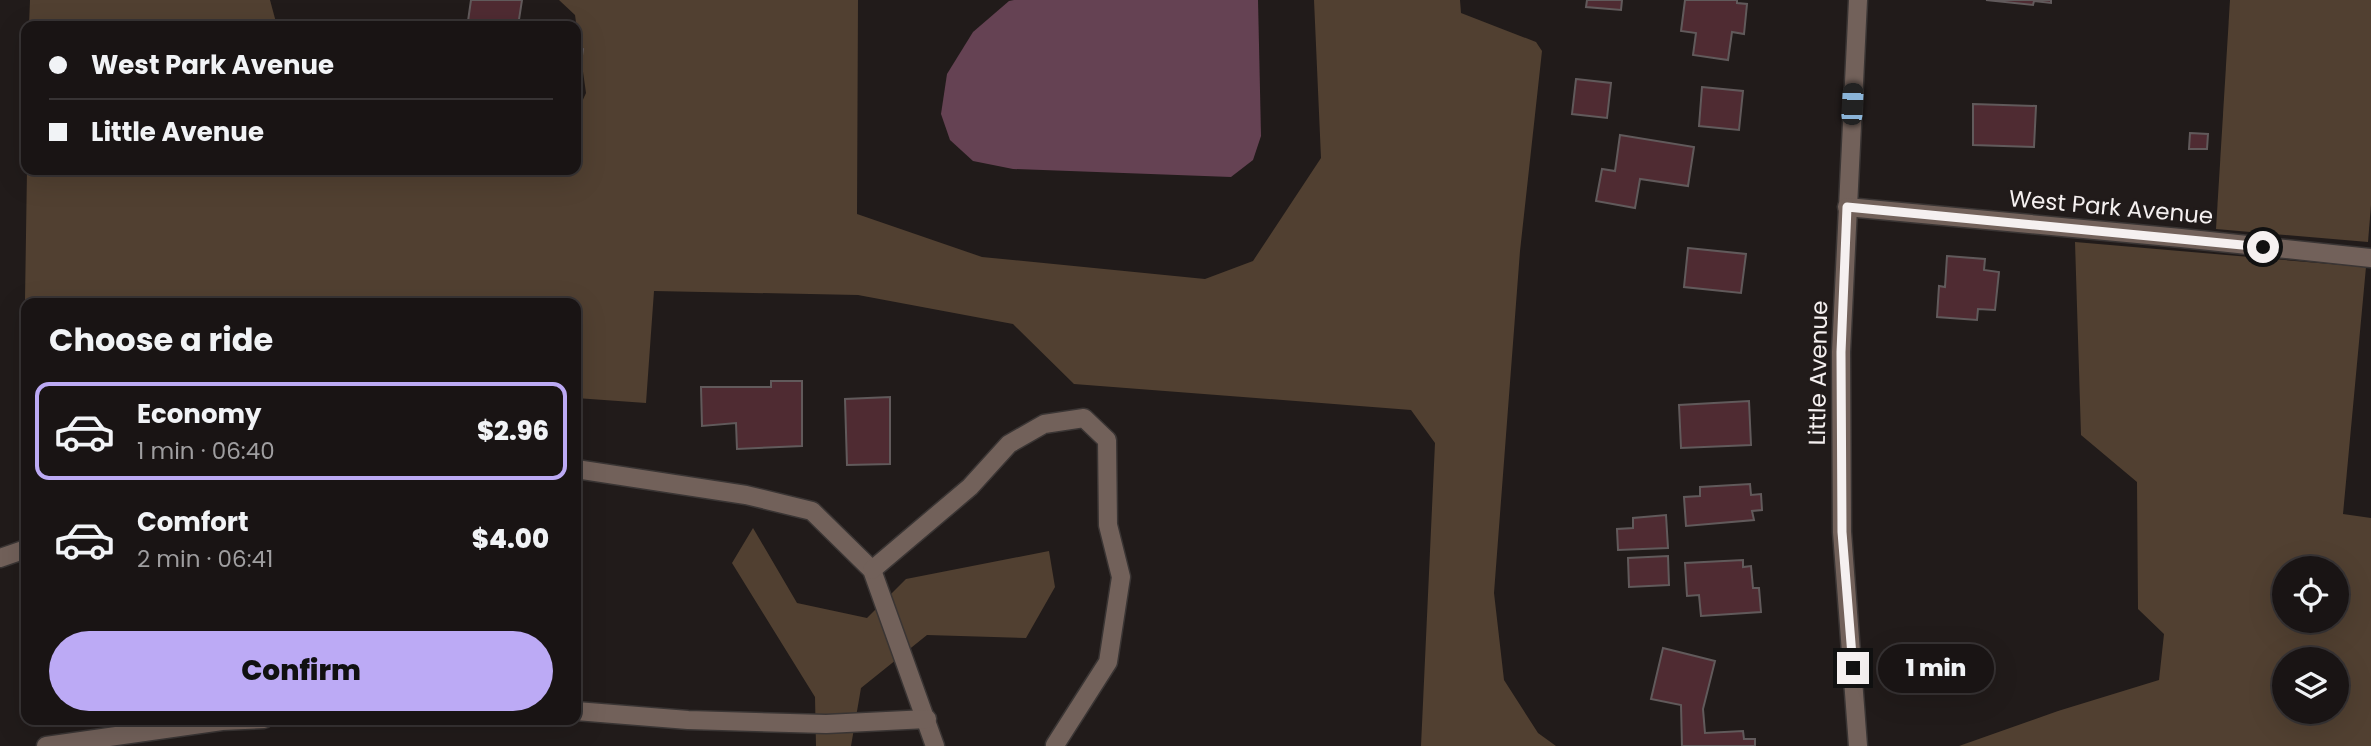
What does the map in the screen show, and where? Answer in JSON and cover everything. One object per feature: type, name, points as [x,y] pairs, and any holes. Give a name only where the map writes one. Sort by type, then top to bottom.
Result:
[{"type":"street","name":"Little Avenue","points":[[1858,0],[1841,352],[1842,532],[1858,746]]},
{"type":"street","name":"West Park Avenue","points":[[1847,207],[2371,258]]},
{"type":"street","points":[[872,570],[970,487],[1009,444],[1044,424],[1084,418],[1107,440],[1108,525],[1121,577],[1108,662],[1053,746]]},
{"type":"street","points":[[581,470],[746,495],[812,511],[872,570],[935,746]]},
{"type":"street","points":[[0,558],[21,551]]},
{"type":"street","points":[[581,711],[688,720],[826,724],[927,719]]},
{"type":"street","points":[[46,746],[194,725]]},
{"type":"shaded area","points":[[30,0],[270,0],[276,21],[29,21]]},
{"type":"shaded area","points":[[559,0],[858,0],[857,214],[982,257],[1205,279],[1253,261],[1321,158],[1314,0],[1460,0],[1461,13],[1536,42],[1542,51],[1520,251],[1494,593],[1504,680],[1538,733],[1556,746],[1421,746],[1435,443],[1411,410],[1074,384],[1013,324],[858,295],[654,291],[646,403],[581,398],[581,298],[25,298],[27,175],[581,175],[581,104],[586,93],[581,58],[581,21],[576,21],[575,15]]},
{"type":"shaded area","points":[[1258,0],[1261,136],[1253,160],[1231,177],[1013,169],[973,161],[950,140],[941,114],[947,74],[973,32],[1009,1]]},
{"type":"shaded area","points":[[2230,0],[2371,0],[2371,205],[2368,242],[2216,229]]},
{"type":"shaded area","points":[[2075,242],[2366,267],[2343,514],[2371,518],[2371,746],[1959,746],[2058,711],[2159,680],[2164,634],[2138,609],[2137,482],[2081,435]]},
{"type":"shaded area","points":[[753,528],[797,603],[867,618],[906,579],[1049,551],[1055,587],[1026,638],[927,635],[861,688],[851,746],[816,746],[815,697],[732,563]]},
{"type":"building","points":[[471,0],[522,0],[519,21],[468,21]]},
{"type":"building","points":[[1587,0],[1622,0],[1621,10],[1586,7]]},
{"type":"building","points":[[1685,0],[1737,0],[1737,3],[1747,4],[1744,34],[1732,32],[1728,60],[1693,55],[1696,33],[1681,31]]},
{"type":"building","points":[[1986,0],[2051,0],[2051,3],[2034,1],[2033,5]]},
{"type":"building","points":[[1576,79],[1611,83],[1607,118],[1572,114]]},
{"type":"building","points":[[1702,87],[1743,91],[1739,130],[1699,126]]},
{"type":"building","points":[[1973,104],[2036,106],[2034,147],[1973,145]]},
{"type":"building","points":[[2190,133],[2208,134],[2207,149],[2189,149]]},
{"type":"building","points":[[1620,135],[1694,147],[1688,186],[1640,179],[1635,208],[1596,201],[1602,169],[1615,171]]},
{"type":"building","points":[[1688,248],[1746,254],[1741,293],[1684,287]]},
{"type":"building","points":[[1947,256],[1985,259],[1984,270],[1999,272],[1995,310],[1978,309],[1977,320],[1937,317],[1939,286],[1945,287]]},
{"type":"building","points":[[771,381],[802,381],[802,446],[737,449],[736,423],[702,426],[701,387],[771,387]]},
{"type":"building","points":[[890,397],[890,464],[847,465],[845,399]]},
{"type":"building","points":[[1749,401],[1751,445],[1681,448],[1679,405]]},
{"type":"building","points":[[1750,484],[1751,495],[1761,494],[1762,510],[1752,511],[1754,520],[1686,526],[1684,497],[1700,496],[1700,487]]},
{"type":"building","points":[[1666,515],[1668,548],[1618,550],[1617,529],[1633,528],[1633,518]]},
{"type":"building","points":[[1668,556],[1669,585],[1629,587],[1628,558]]},
{"type":"building","points":[[1743,560],[1743,567],[1751,566],[1753,588],[1759,588],[1761,612],[1701,616],[1699,595],[1687,596],[1685,563]]},
{"type":"building","points":[[1663,648],[1715,661],[1703,709],[1705,733],[1743,731],[1744,739],[1755,739],[1755,746],[1682,746],[1681,705],[1651,699]]},
{"type":"route","points":[[1853,668],[1842,532],[1841,352],[1847,207],[2263,247]]}]
